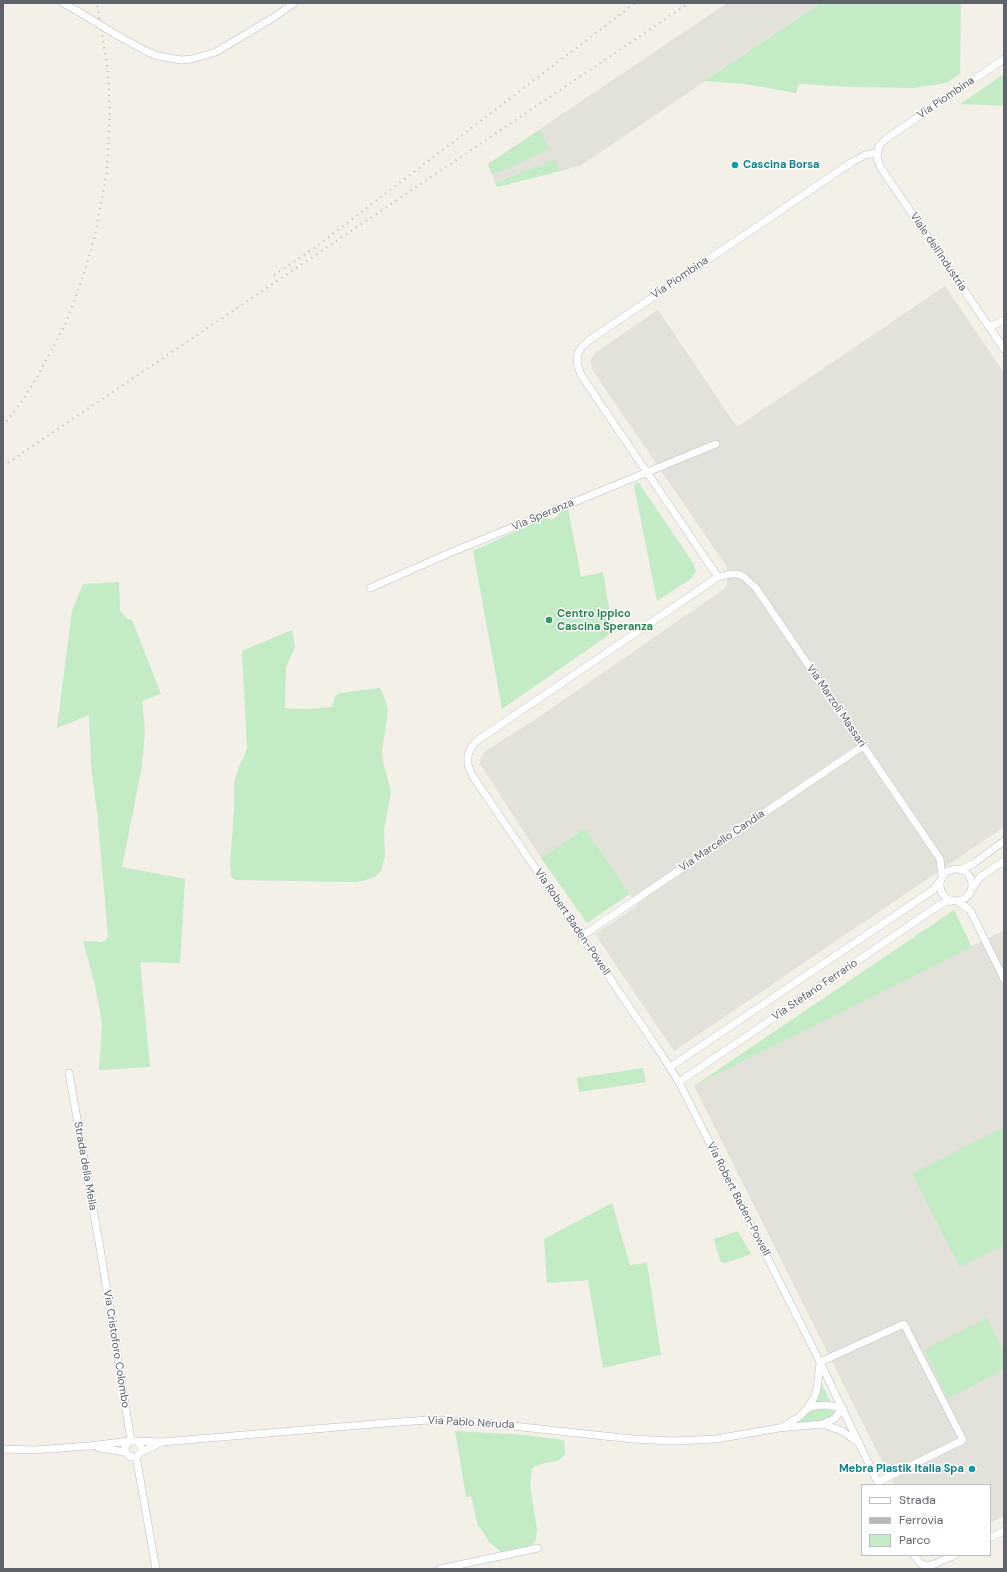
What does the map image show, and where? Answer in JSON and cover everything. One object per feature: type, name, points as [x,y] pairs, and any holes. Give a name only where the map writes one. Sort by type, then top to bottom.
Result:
[{"type":"street","points":[[63,3],[144,50],[157,56],[181,60],[192,59],[216,52],[276,16],[294,3]]},
{"type":"street","name":"Via Piombina","points":[[718,577],[578,370],[577,359],[581,348],[588,341],[852,162],[863,156],[877,153],[880,145],[887,138],[1004,59]]},
{"type":"street","name":"Viale dell'Industria","points":[[877,153],[877,161],[881,168],[1004,350]]},
{"type":"street","points":[[989,327],[1004,320]]},
{"type":"street","name":"Via Speranza","points":[[370,588],[452,552],[716,444]]},
{"type":"street","name":"Via Marzoli Massari","points":[[718,577],[730,574],[743,576],[756,588],[940,859],[958,869]]},
{"type":"street","name":"Via Robert Baden-Powell","points":[[718,577],[476,742],[470,750],[468,763],[472,775],[679,1082],[820,1362],[879,1484],[963,1440],[904,1324],[820,1362]]},
{"type":"street","name":"Via Marcello Candia","points":[[582,936],[863,746]]},
{"type":"street","points":[[970,910],[954,901],[947,899],[941,891],[941,879],[950,870],[958,869],[975,862],[1004,842]]},
{"type":"street","name":"Via Marzoli Massari","points":[[940,859],[941,879]]},
{"type":"street","points":[[954,901],[966,898],[980,878],[1004,861]]},
{"type":"street","points":[[958,869],[968,875],[972,884],[970,910],[1004,979]]},
{"type":"street","name":"Via Stefano Ferrario","points":[[670,1067],[932,890],[941,879]]},
{"type":"street","name":"Via Stefano Ferrario","points":[[679,1082],[938,906],[946,902],[954,901]]},
{"type":"street","name":"Strada della Mella","points":[[69,1073],[102,1258]]},
{"type":"street","name":"Via Cristoforo Colombo","points":[[102,1258],[132,1441],[140,1445],[133,1454]]},
{"type":"street","points":[[779,1428],[799,1417],[812,1400],[817,1389],[820,1362]]},
{"type":"street","points":[[779,1428],[822,1424],[834,1419],[842,1408],[826,1405],[807,1408]]},
{"type":"street","name":"Via Pablo Neruda","points":[[89,1446],[132,1441],[162,1442],[386,1422],[428,1420],[476,1422],[632,1439],[673,1441],[716,1439],[779,1428]]},
{"type":"street","points":[[822,1424],[842,1431],[859,1444]]},
{"type":"street","points":[[132,1441],[126,1445],[133,1454],[139,1476],[156,1569]]},
{"type":"street","name":"Via Pablo Neruda","points":[[133,1454],[162,1442]]},
{"type":"street","points":[[3,1449],[34,1450],[89,1446],[133,1454]]},
{"type":"street","points":[[991,1538],[1004,1531]]},
{"type":"street","points":[[440,1569],[538,1548]]},
{"type":"street","points":[[915,1556],[921,1564],[927,1566],[936,1565],[954,1556]]},
{"type":"shaded area","points":[[727,3],[821,3],[580,166],[497,187],[488,164]]},
{"type":"shaded area","points":[[945,286],[1004,373],[1004,827],[674,1051],[595,934],[638,906],[585,828],[541,858],[480,764],[481,757],[487,750],[533,721],[727,587],[727,567],[593,371],[590,361],[596,352],[658,310],[737,427]]},
{"type":"shaded area","points":[[1004,930],[1004,1516],[991,1522],[991,1484],[893,1484],[694,1086]]},
{"type":"green space","points":[[821,3],[961,3],[960,74],[946,83],[913,88],[799,84],[796,93],[745,84],[705,81]]},
{"type":"green space","points":[[1004,74],[1004,106],[960,104]]},
{"type":"green space","points":[[540,130],[549,148],[548,149],[513,167],[492,174],[488,164]]},
{"type":"green space","points":[[555,159],[560,171],[497,187],[495,183]]},
{"type":"green space","points":[[637,482],[693,563],[696,571],[692,578],[657,601],[634,486]]},
{"type":"green space","name":"Centro Ippico Cascina Speranza","points":[[568,508],[581,577],[603,572],[613,632],[502,709],[473,551],[547,517],[551,520],[557,517],[559,512]]},
{"type":"green space","points":[[119,582],[120,611],[128,619],[132,620],[161,694],[142,701],[145,731],[142,766],[122,867],[185,879],[180,963],[140,962],[150,1067],[99,1070],[102,1024],[95,985],[83,941],[102,942],[107,939],[108,935],[97,811],[91,765],[89,715],[57,728],[72,611],[83,584]]},
{"type":"green space","points":[[292,630],[295,647],[286,667],[285,708],[308,709],[332,707],[335,696],[340,693],[380,688],[386,702],[388,711],[382,751],[391,792],[384,830],[385,856],[381,871],[376,876],[366,880],[356,882],[236,880],[231,877],[230,863],[234,811],[234,783],[247,747],[242,651]]},
{"type":"green space","points":[[585,828],[630,894],[587,923],[541,858]]},
{"type":"green space","points":[[954,910],[972,947],[694,1086]]},
{"type":"green space","points":[[643,1068],[646,1082],[579,1092],[577,1078]]},
{"type":"green space","points":[[1004,1127],[1004,1245],[960,1267],[912,1174]]},
{"type":"green space","points":[[612,1203],[630,1265],[647,1263],[661,1355],[603,1368],[588,1280],[547,1283],[544,1239]]},
{"type":"green space","points":[[738,1231],[751,1254],[726,1263],[720,1261],[714,1239]]},
{"type":"green space","points":[[987,1318],[1004,1352],[1004,1369],[948,1399],[924,1350]]},
{"type":"green space","points":[[820,1381],[832,1405],[812,1405]]},
{"type":"green space","points":[[819,1408],[833,1410],[835,1414],[826,1421],[795,1423],[807,1412]]},
{"type":"green space","points":[[455,1431],[524,1435],[564,1440],[565,1454],[562,1458],[557,1461],[541,1464],[532,1468],[530,1485],[537,1530],[536,1539],[532,1545],[505,1553],[501,1552],[489,1542],[478,1526],[471,1496],[466,1497]]},
{"type":"railway","points":[[3,426],[23,400],[66,323],[83,277],[95,236],[107,171],[110,112],[108,73],[97,3]]},
{"type":"railway","points":[[274,275],[317,246],[635,3]]},
{"type":"railway","points":[[3,466],[689,3]]},
{"type":"place","name":"Cascina Borsa","points":[[735,165]]},
{"type":"place","name":"Centro Ippico Cascina Speranza","points":[[549,620]]},
{"type":"place","name":"Mebra Plastik Italia Spa","points":[[972,1469]]}]
